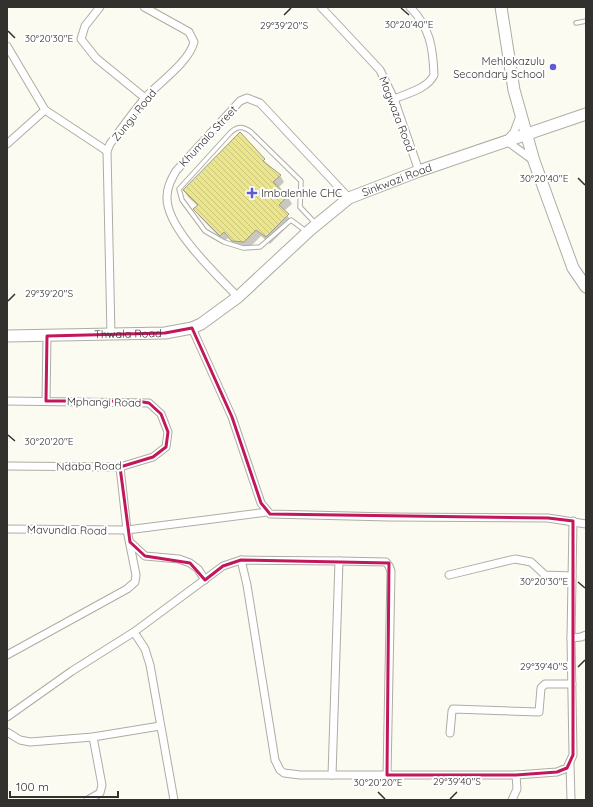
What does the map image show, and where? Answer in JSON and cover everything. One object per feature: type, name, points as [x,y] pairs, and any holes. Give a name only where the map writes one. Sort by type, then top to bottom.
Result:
[{"type":"street","points":[[100,7],[85,26],[81,39],[84,45],[96,58],[145,98]]},
{"type":"street","name":"Zungu Road","points":[[110,335],[107,151],[110,144],[145,98],[184,59],[193,48],[194,42],[193,37],[184,29],[144,7]]},
{"type":"street","name":"Magwaza Road","points":[[321,7],[380,70],[394,99],[419,171]]},
{"type":"street","points":[[394,99],[420,88],[432,80],[434,75],[429,38],[425,25],[410,7]]},
{"type":"street","points":[[501,7],[514,90],[526,135],[573,268],[586,287]]},
{"type":"street","points":[[7,46],[45,110],[107,151]]},
{"type":"street","name":"Khumalo Street","points":[[238,297],[182,234],[174,222],[167,199],[170,181],[176,171],[240,101],[247,98],[260,103],[349,198]]},
{"type":"street","points":[[7,144],[45,110]]},
{"type":"street","points":[[520,114],[514,132],[505,142],[534,161]]},
{"type":"street","name":"Sinkwazi Road","points":[[238,297],[349,198],[419,171],[586,114]]},
{"type":"street","name":"Thwala Road","points":[[7,336],[165,334],[192,328],[201,324],[238,297]]},
{"type":"street","points":[[192,328],[232,417],[261,503],[266,512]]},
{"type":"street","points":[[46,401],[47,336]]},
{"type":"street","name":"Mphangi Road","points":[[7,402],[46,401],[149,403],[155,407],[165,421],[168,432],[166,447]]},
{"type":"street","name":"Ndaba Road","points":[[7,466],[120,467],[153,456],[166,447]]},
{"type":"street","points":[[7,655],[133,585],[136,574],[127,530],[120,467]]},
{"type":"street","name":"Mavundla Road","points":[[7,529],[127,530],[266,512],[274,516],[548,518],[586,524]]},
{"type":"street","points":[[241,560],[247,585],[278,766],[284,773],[332,775],[516,775],[557,772],[567,768],[573,756],[571,638],[573,521]]},
{"type":"street","points":[[130,542],[145,556],[180,559],[190,563],[198,569],[205,580]]},
{"type":"street","points":[[449,575],[515,559],[531,562],[545,575],[572,576]]},
{"type":"street","points":[[7,718],[72,671],[134,632],[223,566],[241,560],[386,562],[390,566],[391,571],[386,775]]},
{"type":"street","points":[[332,775],[339,561]]},
{"type":"street","points":[[134,632],[145,649],[150,665],[174,800]]},
{"type":"street","points":[[571,638],[586,635]]},
{"type":"street","points":[[450,732],[453,709],[539,712],[541,688],[545,684],[572,684]]},
{"type":"street","points":[[7,732],[20,740],[30,742],[93,737],[160,726]]},
{"type":"street","points":[[88,800],[100,793],[102,785],[93,737]]},
{"type":"street","points":[[570,764],[571,800]]},
{"type":"street","points":[[512,800],[517,789],[516,775]]},
{"type":"lane","points":[[576,23],[586,21]]},
{"type":"lane","points":[[308,233],[291,220],[260,248],[243,248],[224,242],[210,235],[200,226],[182,200],[179,189],[186,179],[231,132],[236,128],[243,127],[251,132],[301,181],[300,207],[317,225]]},
{"type":"highlighted area","points":[[192,328],[232,417],[261,503],[270,514],[548,518],[573,521],[573,755],[567,768],[557,772],[516,775],[387,775],[389,563],[241,560],[223,566],[205,580],[190,563],[145,556],[130,542],[120,467],[153,457],[166,447],[168,432],[161,414],[149,403],[137,401],[46,401],[47,336],[165,333]]},
{"type":"building","points":[[240,132],[265,159],[263,161],[281,175],[273,182],[288,196],[279,205],[289,214],[266,237],[256,230],[244,242],[232,241],[224,232],[220,236],[193,209],[198,205],[183,190]]},
{"type":"place","name":"Mehlokazulu Secondary School","points":[[553,67]]},
{"type":"place","name":"Imbalenhle CHC","points":[[252,193]]}]
